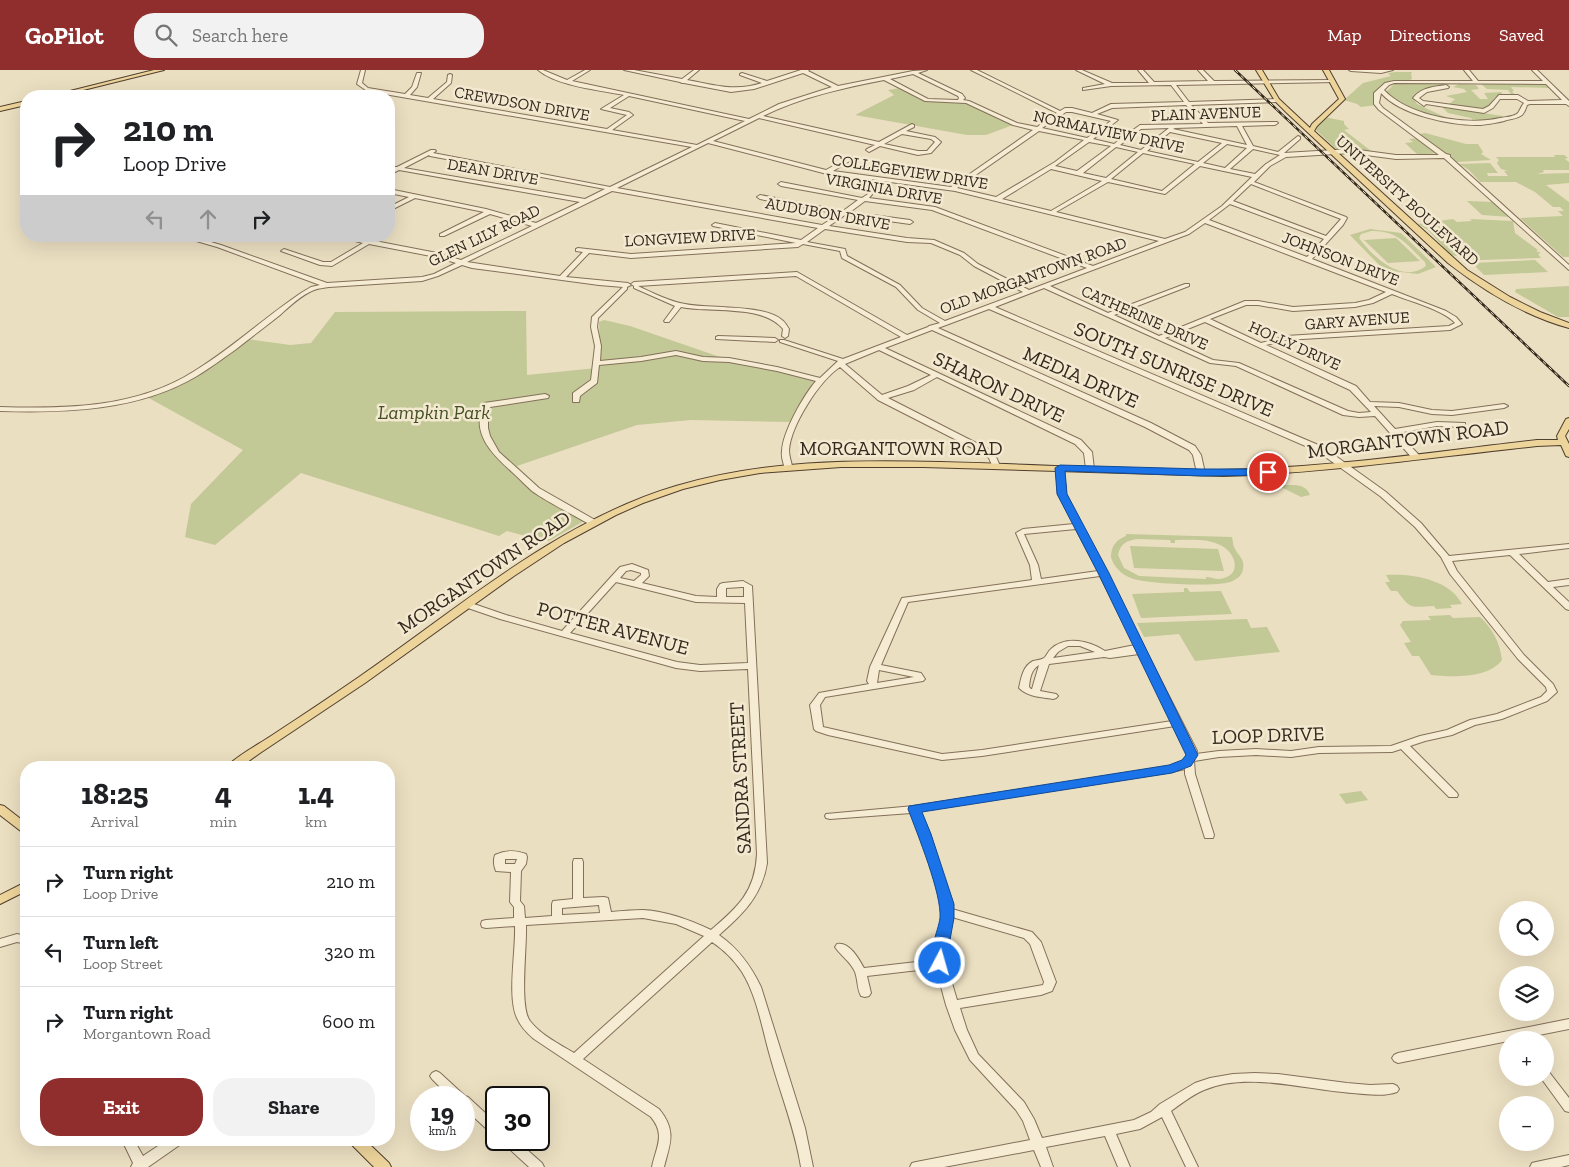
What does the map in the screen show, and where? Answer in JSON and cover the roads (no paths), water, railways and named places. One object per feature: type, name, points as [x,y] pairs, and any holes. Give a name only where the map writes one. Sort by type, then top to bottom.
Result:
[{"type":"main road","points":[[78,90],[161,70]]},
{"type":"main road","name":"UNIVERSITY BOULEVARD","points":[[1259,70],[1277,100],[1301,124],[1311,131],[1460,269],[1519,304],[1569,326]]},
{"type":"main road","points":[[1311,131],[1314,125],[1342,99],[1326,70]]},
{"type":"main road","points":[[1,108],[20,104]]},
{"type":"main road","points":[[1569,421],[1561,436],[1566,436],[1569,454]]},
{"type":"main road","name":"MORGANTOWN ROAD","points":[[241,761],[338,697],[552,545],[592,522],[640,501],[684,486],[742,473],[788,466],[871,462],[1202,472],[1279,471],[1416,458],[1537,442],[1566,436]]},
{"type":"main road","points":[[0,809],[20,824]]},
{"type":"main road","points":[[0,900],[20,889]]},
{"type":"main road","points":[[362,1146],[384,1167]]},
{"type":"street","name":"CREWDSON DRIVE","points":[[363,70],[359,84],[362,87],[379,90]]},
{"type":"street","points":[[540,70],[551,77],[568,82],[749,120]]},
{"type":"street","points":[[568,82],[588,70]]},
{"type":"street","points":[[626,70],[641,71],[682,82],[731,90],[748,89],[805,71],[838,88]]},
{"type":"street","points":[[682,82],[697,70]]},
{"type":"street","name":"GLEN LILY ROAD","points":[[0,408],[58,411],[120,403],[148,395],[205,369],[303,294],[315,287],[422,279],[436,275],[789,102],[838,88],[925,70]]},
{"type":"street","points":[[973,70],[1060,113]]},
{"type":"street","points":[[1078,70],[1111,86]]},
{"type":"street","points":[[1140,70],[1153,84]]},
{"type":"street","points":[[1200,70],[1212,82]]},
{"type":"street","points":[[1350,70],[1381,72],[1391,70]]},
{"type":"street","points":[[1466,70],[1477,83]]},
{"type":"street","points":[[1534,70],[1568,103]]},
{"type":"street","name":"NORMALVIEW DRIVE","points":[[913,72],[960,96],[962,98],[960,101]]},
{"type":"street","points":[[407,95],[414,87],[419,74]]},
{"type":"street","points":[[742,74],[767,83]]},
{"type":"street","points":[[430,99],[449,82],[450,75]]},
{"type":"street","name":"NORMALVIEW DRIVE","points":[[885,78],[927,100],[969,102],[1009,123],[1256,176]]},
{"type":"street","points":[[1085,89],[1111,86],[1212,82],[1332,81]]},
{"type":"street","points":[[1548,83],[1394,82],[1387,84],[1380,91],[1380,104],[1387,112],[1446,156],[1569,268]]},
{"type":"street","points":[[1452,119],[1440,115],[1416,98],[1421,92],[1458,83]]},
{"type":"street","points":[[1173,84],[1207,125]]},
{"type":"street","points":[[1380,91],[1400,105],[1452,119],[1481,123],[1521,113],[1528,103]]},
{"type":"street","name":"CREWDSON DRIVE","points":[[395,93],[696,146]]},
{"type":"street","points":[[607,131],[630,115],[604,109],[629,94]]},
{"type":"street","points":[[1486,111],[1496,103],[1496,97],[1517,94],[1528,103],[1568,103]]},
{"type":"street","points":[[1094,114],[1111,106],[1277,100]]},
{"type":"street","points":[[1421,102],[1486,111],[1505,116],[1502,119]]},
{"type":"street","points":[[951,189],[1060,113],[1069,110],[1094,114],[1115,121],[1051,167],[997,199]]},
{"type":"street","points":[[758,116],[924,154],[931,152],[938,143],[934,139],[901,132]]},
{"type":"street","points":[[1200,118],[1223,116]]},
{"type":"street","name":"PLAIN AVENUE","points":[[1079,173],[1138,128],[1275,123]]},
{"type":"street","points":[[1239,124],[1251,147]]},
{"type":"street","points":[[869,150],[912,126]]},
{"type":"street","points":[[1051,213],[1107,180],[1172,128],[1283,154],[1298,138]]},
{"type":"street","name":"COLLEGEVIEW DRIVE","points":[[707,141],[827,172],[951,189],[997,199],[1166,241]]},
{"type":"street","points":[[1051,167],[1163,193],[1226,142]]},
{"type":"street","points":[[1225,170],[1251,147]]},
{"type":"street","points":[[396,168],[433,152],[612,188]]},
{"type":"street","points":[[1333,152],[1360,152],[1402,157],[1446,156]]},
{"type":"street","name":"OLD MORGANTOWN ROAD","points":[[788,466],[785,450],[802,407],[828,371],[842,362],[943,322],[1187,233],[1230,202],[1256,176],[1283,154],[1333,152]]},
{"type":"street","points":[[827,172],[851,158]]},
{"type":"street","name":"DEAN DRIVE","points":[[396,168],[585,201]]},
{"type":"street","points":[[802,243],[872,193],[882,179]]},
{"type":"street","points":[[1250,182],[1343,217],[1343,223],[1308,260]]},
{"type":"street","name":"VIRGINIA DRIVE","points":[[781,184],[864,199],[935,209],[1093,268]]},
{"type":"street","name":"AUDUBON DRIVE","points":[[612,188],[824,228],[907,240],[932,241],[962,254],[976,265],[1028,292]]},
{"type":"street","points":[[395,192],[490,212],[536,225]]},
{"type":"street","points":[[395,206],[416,196]]},
{"type":"street","points":[[760,197],[844,213],[910,222]]},
{"type":"street","points":[[1230,202],[1328,238]]},
{"type":"street","points":[[442,235],[490,212]]},
{"type":"street","name":"JOHNSON DRIVE","points":[[1206,221],[1447,313],[1459,323],[1456,327]]},
{"type":"street","points":[[715,225],[802,243],[842,249],[844,257],[898,286],[920,309],[943,322]]},
{"type":"street","points":[[204,242],[326,285]]},
{"type":"street","points":[[284,251],[322,264],[332,264],[368,242],[437,255],[472,266],[616,284],[632,287],[679,305],[763,314],[783,324],[782,338]]},
{"type":"street","name":"LONGVIEW DRIVE","points":[[578,250],[635,256],[789,246],[802,243]]},
{"type":"street","points":[[561,278],[588,251]]},
{"type":"street","points":[[576,400],[576,395],[594,381],[598,346],[594,327],[596,316],[632,287],[797,274],[905,337]]},
{"type":"street","points":[[1108,315],[1187,285]]},
{"type":"street","name":"CATHERINE DRIVE","points":[[1044,286],[1212,362],[1230,362],[1240,365],[1346,413],[1359,415],[1377,414]]},
{"type":"street","points":[[1159,338],[1249,303],[1288,308],[1350,306],[1367,303],[1392,292]]},
{"type":"street","points":[[667,321],[679,305]]},
{"type":"street","name":"SOUTH SUNRISE DRIVE","points":[[988,306],[1320,449],[1346,466]]},
{"type":"street","name":"HOLLY DRIVE","points":[[1204,319],[1349,385],[1361,394],[1416,458]]},
{"type":"street","name":"MEDIA DRIVE","points":[[931,327],[1148,425],[1192,448],[1197,455],[1202,472]]},
{"type":"street","name":"GARY AVENUE","points":[[1260,345],[1286,338],[1456,327]]},
{"type":"street","points":[[718,338],[782,338],[842,362],[881,398],[985,450],[991,455],[996,466]]},
{"type":"street","name":"SHARON DRIVE","points":[[878,347],[1078,442],[1088,452],[1090,469]]},
{"type":"street","points":[[596,363],[641,359],[676,353],[703,359],[729,360],[777,368],[821,380]]},
{"type":"street","points":[[881,398],[911,388],[936,375]]},
{"type":"street","points":[[545,396],[487,405],[484,420],[486,436],[496,453],[536,490],[592,522]]},
{"type":"street","points":[[1369,404],[1404,406],[1432,412],[1463,413],[1504,406]]},
{"type":"street","points":[[1432,412],[1440,418],[1438,424]]},
{"type":"street","points":[[1393,432],[1438,424],[1462,425]]},
{"type":"street","points":[[1346,466],[1405,512],[1447,559],[1569,546]]},
{"type":"street","points":[[1060,468],[1062,494],[1192,751],[1190,774],[1209,836]]},
{"type":"street","points":[[1037,582],[1033,564],[1020,533],[1023,531],[1079,526]]},
{"type":"street","points":[[1512,552],[1569,607]]},
{"type":"street","name":"LOOP DRIVE","points":[[830,816],[914,809],[1172,769],[1190,760],[1233,752],[1291,754],[1319,750],[1392,749],[1423,738],[1449,733],[1477,721],[1498,717],[1550,696],[1552,691],[1550,686],[1513,646],[1453,572],[1447,559]]},
{"type":"street","points":[[564,634],[623,569],[632,567],[644,571],[646,574],[636,584]]},
{"type":"street","points":[[874,686],[872,678],[875,668],[905,600],[1103,573]]},
{"type":"street","points":[[615,579],[696,598],[722,600],[748,600],[748,586],[743,584],[723,586],[721,589],[722,600]]},
{"type":"street","points":[[1546,585],[1569,582]]},
{"type":"street","name":"SANDRA STREET","points":[[574,1060],[734,916],[749,900],[757,886],[762,871],[761,823],[748,600]]},
{"type":"street","name":"POTTER AVENUE","points":[[468,605],[564,634],[684,666],[700,668],[752,666]]},
{"type":"street","points":[[1052,659],[1053,651],[1063,646],[1078,644],[1089,645],[1104,654]]},
{"type":"street","points":[[1053,696],[1025,690],[1024,685],[1032,664],[1052,659],[1110,655],[1140,649]]},
{"type":"street","points":[[875,668],[918,675],[920,679],[827,693],[814,704],[819,729],[942,757],[982,753],[1178,723]]},
{"type":"street","points":[[1404,745],[1453,795]]},
{"type":"street","points":[[914,809],[931,853],[947,911],[940,963],[952,1005],[966,1042],[974,1057],[1020,1106],[1028,1119],[1047,1167]]},
{"type":"street","points":[[578,862],[578,903]]},
{"type":"street","points":[[517,868],[515,902],[519,906],[521,941],[518,1002],[522,1017],[538,1036],[655,1113],[661,1119],[666,1134],[658,1167]]},
{"type":"street","points":[[557,918],[556,904],[604,901],[606,915]]},
{"type":"street","points":[[947,911],[1028,935],[1034,942],[1050,982],[1048,988],[1041,991],[952,1005]]},
{"type":"street","points":[[486,924],[557,918],[644,914],[662,916],[688,923],[712,935],[737,956],[755,986],[800,1135],[807,1167]]},
{"type":"street","points":[[0,943],[20,939]]},
{"type":"street","points":[[841,947],[853,959],[861,972],[865,993]]},
{"type":"street","points":[[861,972],[940,963]]},
{"type":"street","points":[[1543,1031],[1569,1024]]},
{"type":"street","points":[[1398,1058],[1499,1041]]},
{"type":"street","points":[[436,1076],[447,1086]]},
{"type":"street","points":[[916,1167],[1039,1145],[1144,1122],[1181,1096],[1203,1085],[1244,1078],[1288,1080],[1351,1090],[1393,1090]]},
{"type":"street","points":[[1553,1086],[1569,1107]]},
{"type":"street","points":[[1164,1108],[1192,1167]]},
{"type":"street","points":[[475,1111],[485,1120]]},
{"type":"street","points":[[1109,1131],[1124,1167]]},
{"type":"street","points":[[131,1146],[140,1166],[168,1146]]},
{"type":"street","points":[[520,1151],[538,1167]]},
{"type":"street","points":[[1536,1167],[1569,1160]]},
{"type":"railway","points":[[1235,70],[1569,386]]},
{"type":"park label","name":"Lampkin Park","points":[[434,412]]}]
